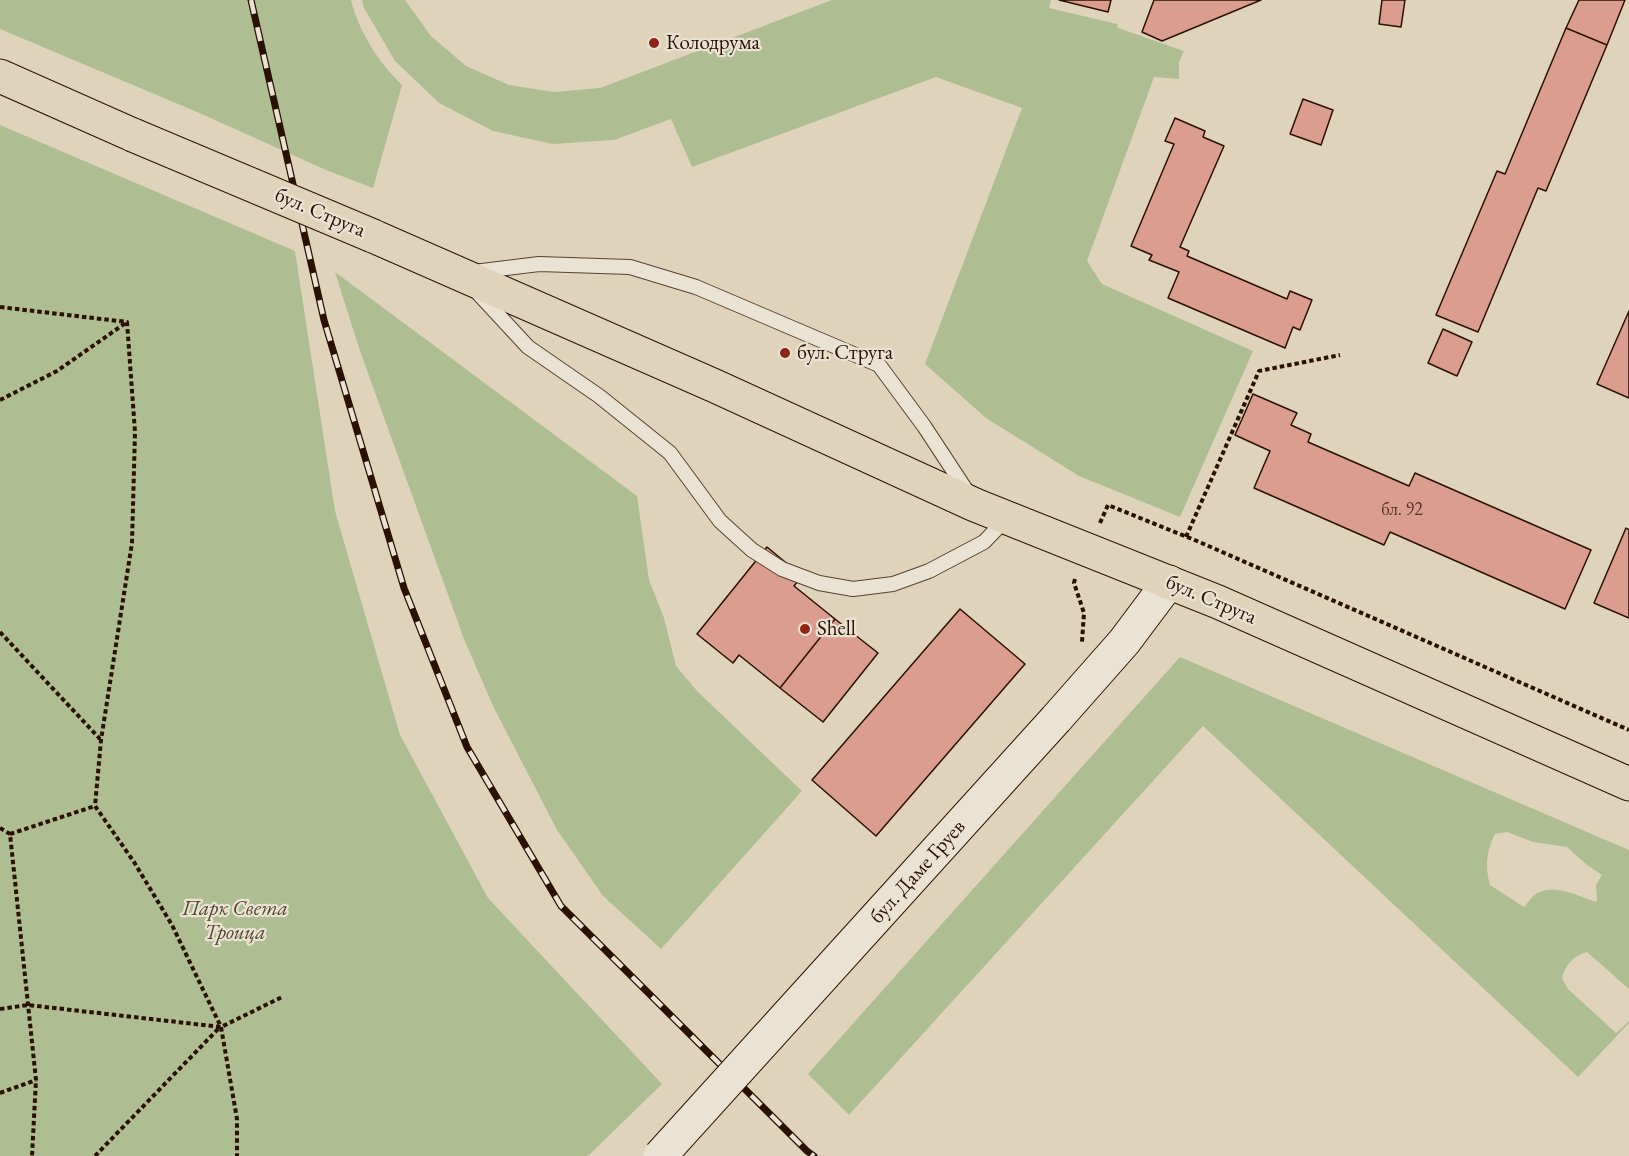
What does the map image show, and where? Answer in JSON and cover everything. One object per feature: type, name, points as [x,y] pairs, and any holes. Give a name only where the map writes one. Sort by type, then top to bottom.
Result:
[{"type":"main road","name":"бул. Струга","points":[[0,76],[459,273],[715,386],[975,505],[1169,582],[1629,784]]},
{"type":"main road","name":"бул. Даме Груев","points":[[660,1156],[1056,719],[1124,642],[1169,582]]},
{"type":"lane","points":[[459,273],[539,264],[630,267],[696,287],[879,364],[924,426],[975,505]]},
{"type":"lane","points":[[459,273],[528,347],[599,396],[670,453],[720,521],[752,550],[782,569],[819,583],[853,589],[893,584],[929,571],[984,542],[1007,518]]},
{"type":"path","points":[[0,307],[127,322]]},
{"type":"path","points":[[0,400],[57,371],[127,322]]},
{"type":"path","points":[[127,322],[135,432],[132,543],[101,740],[95,806],[135,862],[172,925],[221,1027],[237,1119],[237,1156]]},
{"type":"path","points":[[1186,537],[1259,371],[1340,355]]},
{"type":"path","points":[[1108,505],[1629,730]]},
{"type":"path","points":[[1074,583],[1084,613],[1082,641],[1075,650]]},
{"type":"path","points":[[0,632],[101,740]]},
{"type":"path","points":[[0,828],[10,834],[95,806]]},
{"type":"path","points":[[10,834],[36,1080],[32,1156]]},
{"type":"path","points":[[95,1156],[221,1027],[282,997]]},
{"type":"path","points":[[0,1009],[28,1005],[221,1027]]},
{"type":"path","points":[[0,1093],[36,1080]]},
{"type":"green space","points":[[0,0],[351,0],[359,24],[371,46],[385,67],[402,85],[373,188],[326,170],[197,112],[0,29]]},
{"type":"green space","points":[[362,0],[405,0],[431,36],[466,66],[509,85],[554,92],[600,88],[832,0],[1051,0],[1049,8],[1117,24],[1118,28],[1184,51],[1179,62],[1179,79],[1154,77],[1087,261],[1102,284],[1253,351],[1180,517],[1079,476],[986,418],[925,364],[1022,108],[936,77],[692,167],[671,119],[614,140],[553,144],[493,131],[439,103],[395,61],[364,8]]},
{"type":"green space","name":"Парк Света Троица","points":[[0,125],[295,251],[335,511],[400,735],[488,898],[662,1084],[588,1156],[0,1156]]},
{"type":"green space","points":[[335,272],[637,496],[649,580],[664,618],[676,666],[698,692],[802,791],[661,949],[603,896],[557,830],[493,706],[464,639],[360,351]]},
{"type":"green space","points":[[1180,657],[1629,850],[1629,989],[1587,952],[1570,962],[1562,978],[1568,989],[1616,1033],[1629,1021],[1629,1023],[1578,1077],[1203,726],[849,1115],[808,1074]],"holes":[[[1507,832],[1533,842],[1567,847],[1602,875],[1596,885],[1597,902],[1552,889],[1537,893],[1524,907],[1490,885],[1487,859],[1495,834]]]},
{"type":"building","points":[[1059,0],[1111,0],[1108,12]]},
{"type":"building","points":[[1154,0],[1261,0],[1162,41],[1142,32]]},
{"type":"building","points":[[1382,0],[1405,0],[1401,27],[1379,24]]},
{"type":"building","points":[[1579,0],[1625,0],[1607,45],[1566,28]]},
{"type":"building","points":[[1566,28],[1607,45],[1546,191],[1538,188],[1478,332],[1436,315],[1497,171],[1505,174]]},
{"type":"building","points":[[1303,99],[1333,110],[1321,145],[1290,134]]},
{"type":"building","points":[[1175,118],[1205,131],[1203,137],[1224,146],[1180,247],[1189,251],[1187,256],[1287,299],[1290,291],[1312,300],[1300,330],[1293,327],[1285,348],[1168,298],[1179,272],[1149,260],[1152,255],[1131,246],[1174,144],[1165,141]]},
{"type":"building","points":[[1629,311],[1629,398],[1597,384]]},
{"type":"building","points":[[1443,329],[1472,342],[1457,376],[1428,363]]},
{"type":"building","points":[[1253,394],[1297,413],[1291,425],[1311,434],[1308,442],[1409,486],[1415,473],[1591,550],[1565,609],[1390,532],[1384,545],[1254,488],[1270,451],[1235,435]]},
{"type":"building","points":[[1626,528],[1629,530],[1629,618],[1594,603]]},
{"type":"building","points":[[767,547],[802,576],[794,586],[835,619],[780,688],[739,655],[733,663],[697,634]]},
{"type":"building","points":[[960,609],[1025,664],[876,836],[812,780]]},
{"type":"building","points":[[835,619],[878,653],[823,722],[780,688]]},
{"type":"railway","points":[[251,0],[324,320],[404,588],[467,747],[561,906],[814,1156]]},
{"type":"place","name":"Колодрума","points":[[654,43]]},
{"type":"place","name":"бул. Струга","points":[[785,353]]},
{"type":"place","name":"Shell","points":[[805,629]]}]
